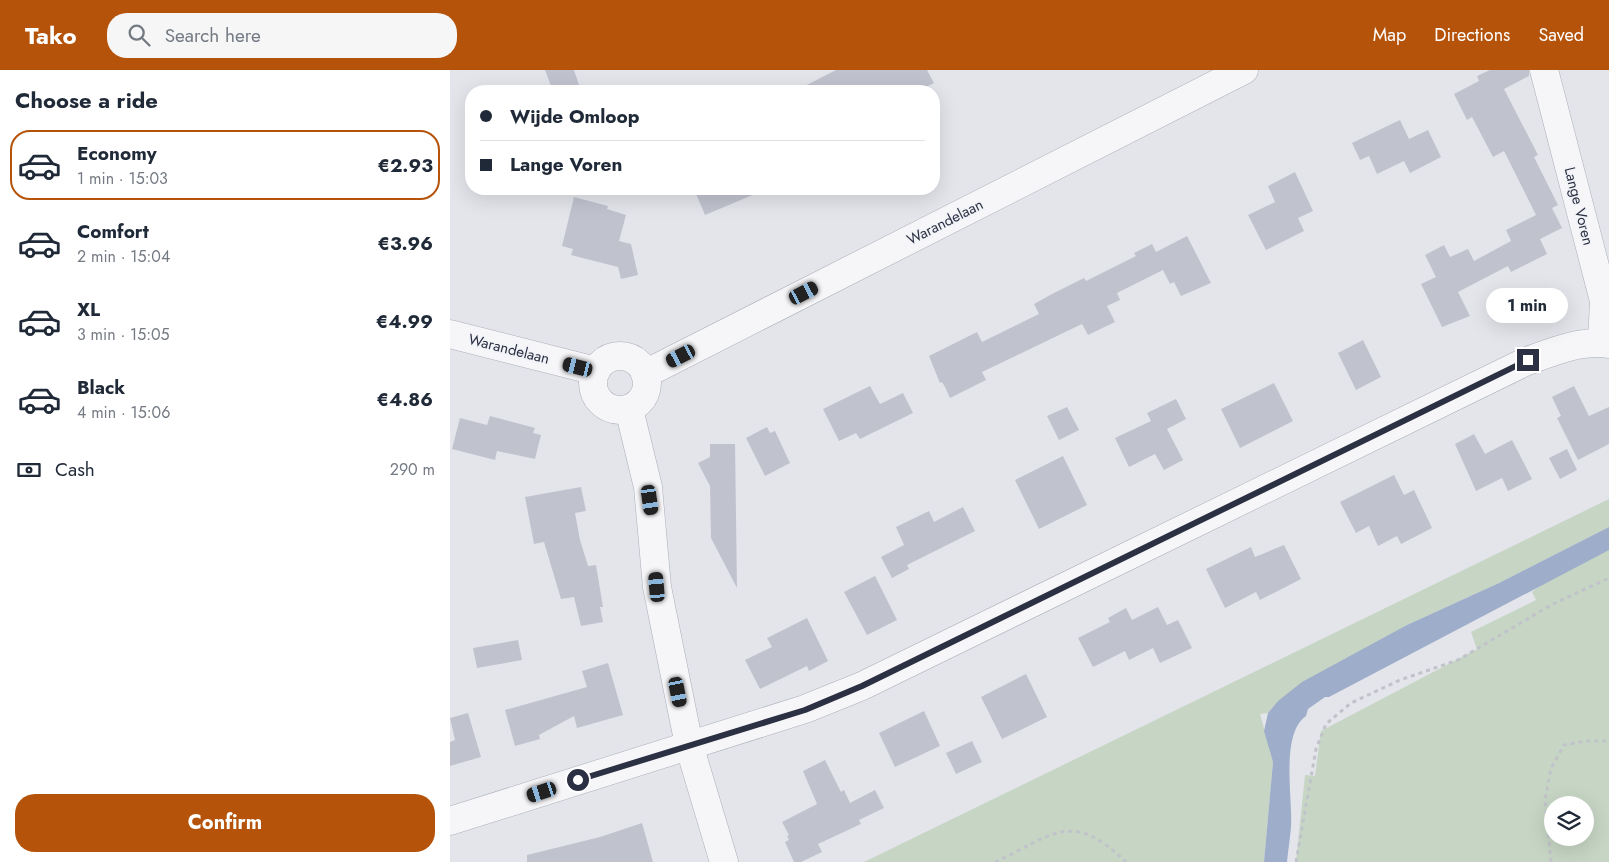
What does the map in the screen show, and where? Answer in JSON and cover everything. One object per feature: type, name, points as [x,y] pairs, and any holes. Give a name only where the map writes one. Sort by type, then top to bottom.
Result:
[{"type":"street","name":"Warandelaan","points":[[645,374],[1244,70]]},
{"type":"street","name":"Lange Voren","points":[[450,821],[805,710],[862,686],[1528,360],[1565,348],[1606,344],[1604,301],[1544,70]]},
{"type":"street","name":"Warandelaan","points":[[450,334],[596,371]]},
{"type":"street","points":[[621,356],[638,362],[645,374],[647,386],[645,394],[640,402],[629,409],[615,410],[600,401],[594,386],[596,371],[607,360],[621,356]]},
{"type":"street","points":[[629,409],[648,488],[657,587],[689,745],[724,862]]},
{"type":"path","points":[[1296,862],[1316,749],[1326,724],[1351,703],[1400,680],[1458,660],[1551,605],[1609,578]]},
{"type":"path","points":[[1551,862],[1545,800],[1551,768],[1564,745],[1585,740],[1609,741]]},
{"type":"path","points":[[995,862],[1054,833],[1067,830],[1090,834],[1113,849],[1126,862]]},
{"type":"green space","points":[[1609,499],[1609,527],[1499,583],[1407,625],[1278,701],[1268,713],[1260,714],[1273,762],[1264,862],[864,862]]},
{"type":"green space","points":[[1609,550],[1609,862],[1296,862],[1305,775],[1315,776],[1321,731],[1477,649],[1471,632],[1536,600],[1532,592],[1549,579]]},
{"type":"water","points":[[1609,527],[1609,550],[1329,697],[1325,697],[1308,709],[1306,716],[1298,725],[1290,752],[1291,827],[1287,862],[1264,862],[1273,762],[1264,731],[1268,713],[1278,701],[1302,682],[1407,625],[1499,583]]},
{"type":"building","points":[[545,70],[574,70],[579,85],[551,85]]},
{"type":"building","points":[[836,70],[927,70],[934,83],[930,85],[807,85]]},
{"type":"building","points":[[1490,70],[1529,70],[1529,76],[1504,89],[1538,155],[1534,157],[1558,205],[1552,208],[1562,228],[1540,239],[1547,254],[1511,272],[1508,266],[1458,292],[1470,316],[1442,327],[1421,284],[1436,277],[1425,255],[1444,245],[1450,257],[1468,249],[1474,261],[1511,241],[1506,230],[1536,215],[1504,151],[1493,157],[1472,117],[1467,120],[1454,94],[1479,81],[1477,76]]},
{"type":"building","points":[[1400,120],[1409,139],[1428,130],[1441,157],[1410,173],[1404,161],[1377,174],[1369,156],[1360,160],[1352,143]]},
{"type":"building","points":[[1295,172],[1313,211],[1298,218],[1304,231],[1266,250],[1248,215],[1275,202],[1268,186]]},
{"type":"building","points":[[697,195],[753,195],[705,215]]},
{"type":"building","points":[[574,197],[608,206],[607,209],[626,215],[619,241],[631,244],[638,275],[621,279],[618,267],[571,255],[573,249],[562,246]]},
{"type":"building","points":[[1187,236],[1211,283],[1181,296],[1174,282],[1170,284],[1163,270],[1117,293],[1120,300],[1107,306],[1115,322],[1088,335],[1082,324],[982,372],[986,380],[950,398],[942,382],[940,383],[929,356],[977,332],[982,342],[1039,314],[1034,304],[1052,294],[1084,278],[1086,281],[1136,256],[1134,253],[1152,244],[1156,252]]},
{"type":"building","points":[[1363,340],[1381,377],[1356,390],[1338,353]]},
{"type":"building","points":[[1274,383],[1293,421],[1240,448],[1221,409]]},
{"type":"building","points":[[870,386],[880,404],[903,393],[913,413],[860,439],[856,433],[839,441],[823,409]]},
{"type":"building","points":[[1574,386],[1589,416],[1609,407],[1609,444],[1578,460],[1557,418],[1561,416],[1552,397]]},
{"type":"building","points":[[1176,399],[1186,419],[1167,429],[1183,460],[1164,470],[1155,454],[1129,467],[1115,438],[1151,421],[1147,413]]},
{"type":"building","points":[[1067,407],[1079,430],[1059,440],[1047,416]]},
{"type":"building","points":[[490,416],[535,428],[533,433],[541,435],[535,459],[497,451],[495,460],[452,449],[460,418],[487,425]]},
{"type":"building","points":[[767,427],[770,433],[775,431],[790,463],[765,476],[746,438]]},
{"type":"building","points":[[1474,434],[1485,454],[1512,440],[1532,479],[1508,491],[1502,478],[1476,491],[1455,444]]},
{"type":"building","points":[[710,444],[735,444],[737,588],[711,538],[710,486],[698,463],[710,457]]},
{"type":"building","points":[[1567,449],[1577,470],[1560,479],[1549,458]]},
{"type":"building","points":[[1063,456],[1087,505],[1039,529],[1015,480]]},
{"type":"building","points":[[1394,475],[1404,495],[1414,490],[1432,528],[1401,544],[1397,536],[1378,546],[1369,526],[1356,533],[1340,502]]},
{"type":"building","points":[[581,487],[586,511],[575,513],[580,540],[588,566],[596,565],[603,607],[600,607],[603,622],[581,626],[574,597],[561,599],[544,542],[534,544],[525,497]]},
{"type":"building","points":[[963,507],[975,531],[907,565],[909,569],[892,578],[881,557],[904,545],[896,527],[929,511],[934,522]]},
{"type":"building","points":[[1284,545],[1301,579],[1260,600],[1256,592],[1225,608],[1206,569],[1251,547],[1255,557]]},
{"type":"building","points":[[875,576],[897,620],[867,635],[844,592]]},
{"type":"building","points":[[1158,607],[1167,625],[1178,620],[1192,648],[1160,663],[1153,648],[1129,660],[1125,651],[1093,667],[1078,638],[1110,622],[1108,618],[1126,608],[1132,620]]},
{"type":"building","points":[[807,618],[828,661],[809,671],[807,666],[760,689],[745,660],[772,647],[767,638]]},
{"type":"building","points":[[518,640],[522,660],[477,668],[473,648]]},
{"type":"building","points":[[608,663],[623,715],[577,728],[574,716],[539,735],[540,739],[515,746],[505,710],[587,687],[582,671]]},
{"type":"building","points":[[1026,674],[1047,717],[1002,739],[981,697]]},
{"type":"building","points":[[924,711],[940,746],[895,767],[879,733]]},
{"type":"building","points":[[468,713],[481,757],[450,766],[450,742],[455,740],[450,718]]},
{"type":"building","points":[[972,741],[982,762],[956,774],[946,753]]},
{"type":"building","points":[[825,760],[841,792],[844,790],[850,803],[875,790],[884,808],[859,820],[861,824],[818,844],[822,852],[801,862],[794,862],[785,842],[789,840],[787,836],[789,835],[782,822],[817,804],[803,771]]},
{"type":"building","points":[[642,823],[653,862],[527,862],[527,855],[600,837]]},
{"type":"route","points":[[578,780],[805,710],[862,686],[1528,360]]}]
